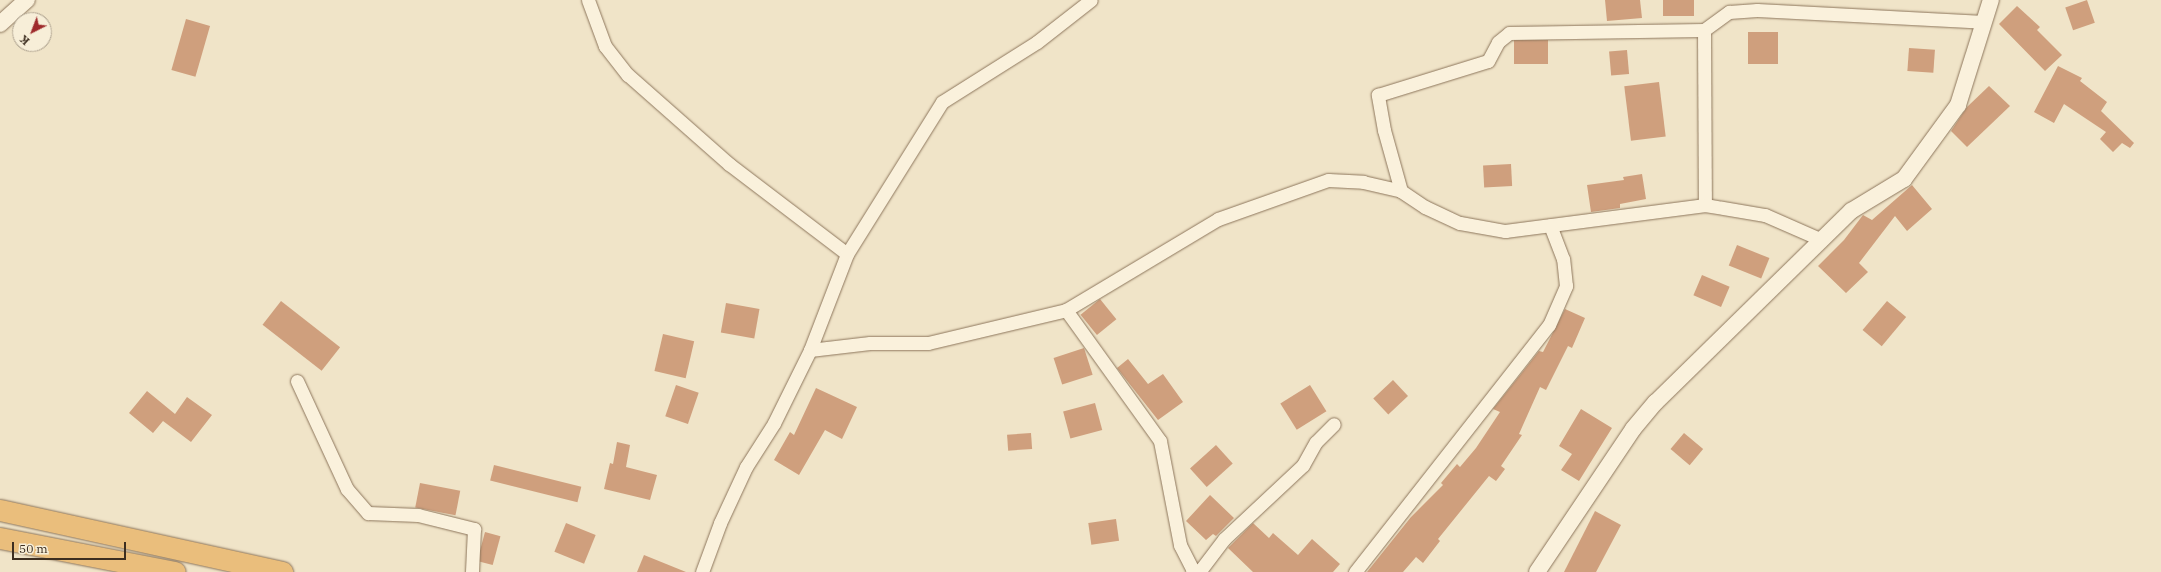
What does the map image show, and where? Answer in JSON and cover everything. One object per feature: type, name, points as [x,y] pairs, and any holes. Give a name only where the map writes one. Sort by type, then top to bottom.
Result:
[{"type":"highway","points":[[0,510],[282,572]]},
{"type":"highway","points":[[0,538],[175,572]]},
{"type":"street","points":[[0,24],[27,0]]},
{"type":"street","points":[[588,0],[605,46],[628,76],[729,164],[847,254]]},
{"type":"street","points":[[702,572],[720,523],[746,467],[774,423],[810,350],[847,254],[942,102],[1037,42],[1091,0]]},
{"type":"street","points":[[1537,572],[1633,429],[1851,211],[1904,179],[1958,106],[1991,0]]},
{"type":"street","points":[[1401,191],[1384,130],[1378,95],[1488,61],[1498,42],[1508,33],[1704,30],[1729,12],[1757,10],[1984,22]]},
{"type":"street","points":[[1704,30],[1705,205]]},
{"type":"street","points":[[810,350],[870,343],[928,343],[1066,310],[1218,219],[1328,180],[1363,182],[1401,191],[1426,207],[1460,223],[1504,231],[1705,205],[1765,215],[1822,240]]},
{"type":"street","points":[[1355,572],[1549,325],[1566,286],[1563,259],[1550,224]]},
{"type":"street","points":[[1066,310],[1160,441],[1180,545],[1192,568],[1200,572],[1224,540],[1303,465],[1316,442],[1334,424]]},
{"type":"street","points":[[297,381],[348,489],[368,513],[418,515],[474,529],[472,572]]},
{"type":"building","points":[[1605,0],[1640,0],[1642,18],[1607,21]]},
{"type":"building","points":[[1663,0],[1694,0],[1694,16],[1663,16]]},
{"type":"building","points":[[2087,0],[2095,23],[2073,30],[2065,7]]},
{"type":"building","points":[[2017,6],[2040,27],[2037,30],[2062,55],[2045,71],[1999,24]]},
{"type":"building","points":[[186,19],[210,26],[195,77],[171,70]]},
{"type":"building","points":[[1748,32],[1778,32],[1778,64],[1748,64]]},
{"type":"building","points":[[1514,40],[1548,40],[1548,64],[1514,64]]},
{"type":"building","points":[[1909,48],[1935,50],[1933,73],[1907,71]]},
{"type":"building","points":[[1627,50],[1629,74],[1611,75],[1609,52]]},
{"type":"building","points":[[2058,66],[2082,78],[2080,81],[2107,102],[2101,111],[2134,143],[2130,148],[2122,143],[2113,152],[2100,139],[2106,132],[2064,104],[2054,123],[2034,112]]},
{"type":"building","points":[[1659,82],[1666,137],[1631,141],[1624,86]]},
{"type":"building","points":[[1989,86],[2010,106],[1967,147],[1951,131],[1967,107]]},
{"type":"building","points":[[1511,164],[1512,186],[1484,187],[1483,165]]},
{"type":"building","points":[[1642,174],[1646,199],[1620,204],[1620,208],[1591,212],[1587,185],[1624,180],[1623,177]]},
{"type":"building","points":[[1912,185],[1932,209],[1907,231],[1895,216],[1859,263],[1868,272],[1846,293],[1818,266],[1844,240],[1863,215],[1872,220]]},
{"type":"building","points":[[1737,245],[1769,258],[1761,279],[1729,265]]},
{"type":"building","points":[[1702,275],[1730,287],[1721,307],[1693,295]]},
{"type":"building","points":[[1100,299],[1116,319],[1097,335],[1081,315]]},
{"type":"building","points":[[281,301],[340,347],[322,371],[263,325]]},
{"type":"building","points":[[1887,301],[1906,317],[1882,346],[1863,330]]},
{"type":"building","points":[[726,303],[759,309],[754,338],[721,333]]},
{"type":"building","points":[[1565,309],[1585,318],[1572,348],[1568,346],[1546,390],[1540,387],[1519,434],[1522,435],[1501,466],[1505,469],[1496,481],[1489,476],[1438,539],[1440,541],[1423,563],[1416,557],[1403,572],[1367,572],[1411,517],[1443,485],[1441,483],[1457,464],[1460,467],[1476,448],[1500,412],[1493,409],[1539,351],[1543,352]]},
{"type":"building","points":[[663,334],[694,341],[686,378],[654,371]]},
{"type":"building","points":[[1084,348],[1093,375],[1062,385],[1054,358]]},
{"type":"building","points":[[1128,359],[1148,384],[1163,374],[1183,402],[1158,420],[1117,368]]},
{"type":"building","points":[[1393,380],[1408,396],[1388,415],[1373,398]]},
{"type":"building","points":[[676,385],[699,393],[688,424],[665,416]]},
{"type":"building","points":[[1310,385],[1326,411],[1297,430],[1280,404]]},
{"type":"building","points":[[816,388],[857,407],[842,439],[825,430],[799,475],[774,460],[790,432],[794,435]]},
{"type":"building","points":[[147,391],[175,414],[187,397],[212,415],[191,442],[163,421],[153,433],[129,413]]},
{"type":"building","points":[[1095,403],[1102,430],[1070,439],[1063,412]]},
{"type":"building","points":[[1581,409],[1612,428],[1579,481],[1561,470],[1572,454],[1559,446]]},
{"type":"building","points":[[1031,433],[1032,449],[1008,451],[1007,435]]},
{"type":"building","points":[[1684,433],[1703,449],[1690,465],[1671,449]]},
{"type":"building","points":[[617,442],[630,445],[626,467],[657,475],[650,500],[604,489],[610,463],[613,464]]},
{"type":"building","points":[[1216,445],[1233,464],[1207,487],[1190,468]]},
{"type":"building","points":[[494,465],[581,487],[577,502],[490,481]]},
{"type":"building","points":[[420,483],[460,491],[455,515],[415,508]]},
{"type":"building","points":[[1210,495],[1234,518],[1216,536],[1213,534],[1206,540],[1186,521]]},
{"type":"building","points":[[1595,511],[1621,525],[1596,572],[1564,572]]},
{"type":"building","points":[[1116,519],[1119,541],[1091,545],[1088,523]]},
{"type":"building","points":[[566,523],[596,535],[584,564],[554,552]]},
{"type":"building","points":[[1253,523],[1269,538],[1273,533],[1298,555],[1312,539],[1340,564],[1333,572],[1253,572],[1228,548]]},
{"type":"building","points":[[485,532],[500,536],[493,565],[477,561]]},
{"type":"building","points":[[644,555],[686,572],[637,572]]}]
